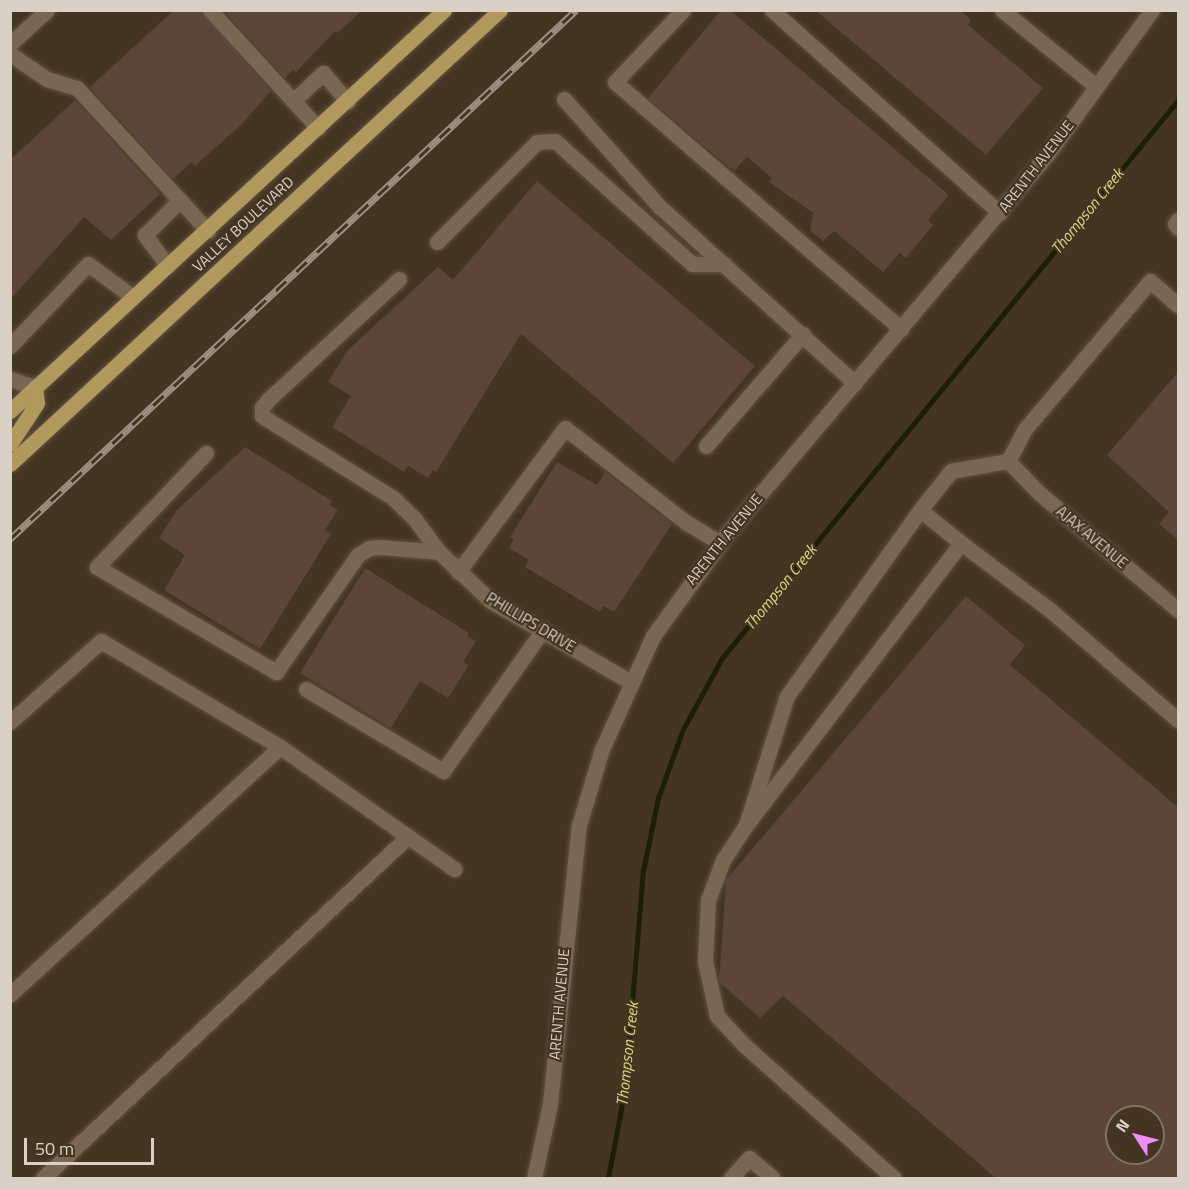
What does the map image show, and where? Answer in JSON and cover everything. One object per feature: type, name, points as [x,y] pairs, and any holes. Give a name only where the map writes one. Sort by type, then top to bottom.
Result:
[{"type":"main road","name":"VALLEY BOULEVARD","points":[[10,411],[348,102],[444,10]]},
{"type":"main road","name":"VALLEY BOULEVARD","points":[[10,464],[500,10]]},
{"type":"main road","points":[[10,444],[37,403],[35,387]]},
{"type":"street","points":[[10,44],[47,10]]},
{"type":"street","points":[[210,10],[318,128]]},
{"type":"street","points":[[683,10],[615,82],[901,329]]},
{"type":"street","points":[[772,10],[999,213]]},
{"type":"street","points":[[1002,10],[1096,86]]},
{"type":"street","name":"ARENTH AVENUE","points":[[534,1179],[550,1104],[579,825],[602,749],[652,636],[720,543],[999,213],[1152,10]]},
{"type":"street","points":[[10,54],[47,80],[77,88],[208,231]]},
{"type":"street","points":[[294,100],[323,73],[348,102]]},
{"type":"street","points":[[564,99],[660,207],[855,383]]},
{"type":"street","points":[[437,242],[537,142],[555,141],[692,264],[724,264]]},
{"type":"street","points":[[168,266],[145,235],[180,200]]},
{"type":"street","points":[[1179,220],[1174,224],[1179,228]]},
{"type":"street","points":[[10,346],[88,264],[133,297]]},
{"type":"street","name":"PHILLIPS DRIVE","points":[[399,279],[269,399],[262,407],[262,416],[393,498],[414,518],[439,552],[458,572],[491,601],[631,682]]},
{"type":"street","points":[[746,825],[787,696],[920,510],[951,471],[1008,461],[1025,429],[1150,280],[1179,305]]},
{"type":"street","points":[[706,446],[803,334]]},
{"type":"street","points":[[10,379],[35,387]]},
{"type":"street","points":[[458,572],[564,428],[684,520],[720,543]]},
{"type":"street","points":[[206,453],[96,567],[276,672],[358,555],[369,548],[439,552]]},
{"type":"street","name":"AJAX AVENUE","points":[[1008,461],[1039,493],[1179,610]]},
{"type":"street","points":[[920,510],[1050,610],[1179,720]]},
{"type":"street","points":[[894,1179],[744,1045],[717,1016],[705,961],[708,900],[723,860],[746,825],[961,543]]},
{"type":"street","points":[[306,689],[443,771],[543,630]]},
{"type":"street","points":[[10,722],[101,640],[280,747],[454,869]]},
{"type":"street","points":[[10,993],[280,747]]},
{"type":"street","points":[[43,1179],[408,837]]},
{"type":"street","points":[[731,1179],[749,1158],[773,1179]]},
{"type":"building","points":[[174,10],[200,10],[271,91],[242,124],[195,166],[192,162],[173,179],[90,87]]},
{"type":"building","points":[[224,10],[362,10],[338,33],[335,31],[296,72],[293,70],[285,78]]},
{"type":"building","points":[[721,10],[730,10],[949,195],[928,220],[933,225],[906,258],[900,253],[883,272],[834,231],[823,241],[810,231],[813,213],[769,182],[772,178],[747,157],[735,170],[729,167],[648,98]]},
{"type":"building","points":[[815,10],[960,10],[971,20],[968,25],[1043,88],[986,155]]},
{"type":"building","points":[[75,100],[160,194],[111,240],[84,217],[10,300],[10,160]]},
{"type":"building","points":[[537,181],[755,366],[673,463],[521,334],[436,472],[433,470],[428,478],[408,466],[404,472],[332,427],[351,396],[328,382],[348,350],[438,267],[453,280]]},
{"type":"building","points":[[1179,371],[1179,541],[1159,524],[1169,512],[1107,455]]},
{"type":"building","points":[[245,447],[332,501],[330,505],[338,510],[325,530],[331,534],[260,649],[164,590],[185,555],[159,538],[177,510]]},
{"type":"building","points":[[557,462],[597,485],[605,472],[672,524],[614,612],[604,606],[600,612],[525,567],[529,560],[509,548],[514,539],[510,537]]},
{"type":"building","points":[[365,568],[469,633],[467,636],[476,641],[463,662],[469,665],[448,698],[420,681],[391,728],[300,673]]},
{"type":"building","points":[[966,596],[1025,645],[1010,665],[1179,808],[1179,1179],[997,1179],[783,996],[760,1018],[719,982],[726,880]]},
{"type":"waterway","name":"Thompson Creek","points":[[608,1178],[625,1088],[643,871],[658,798],[683,729],[722,658],[1178,100]]},
{"type":"railway","points":[[10,539],[576,10]]}]
